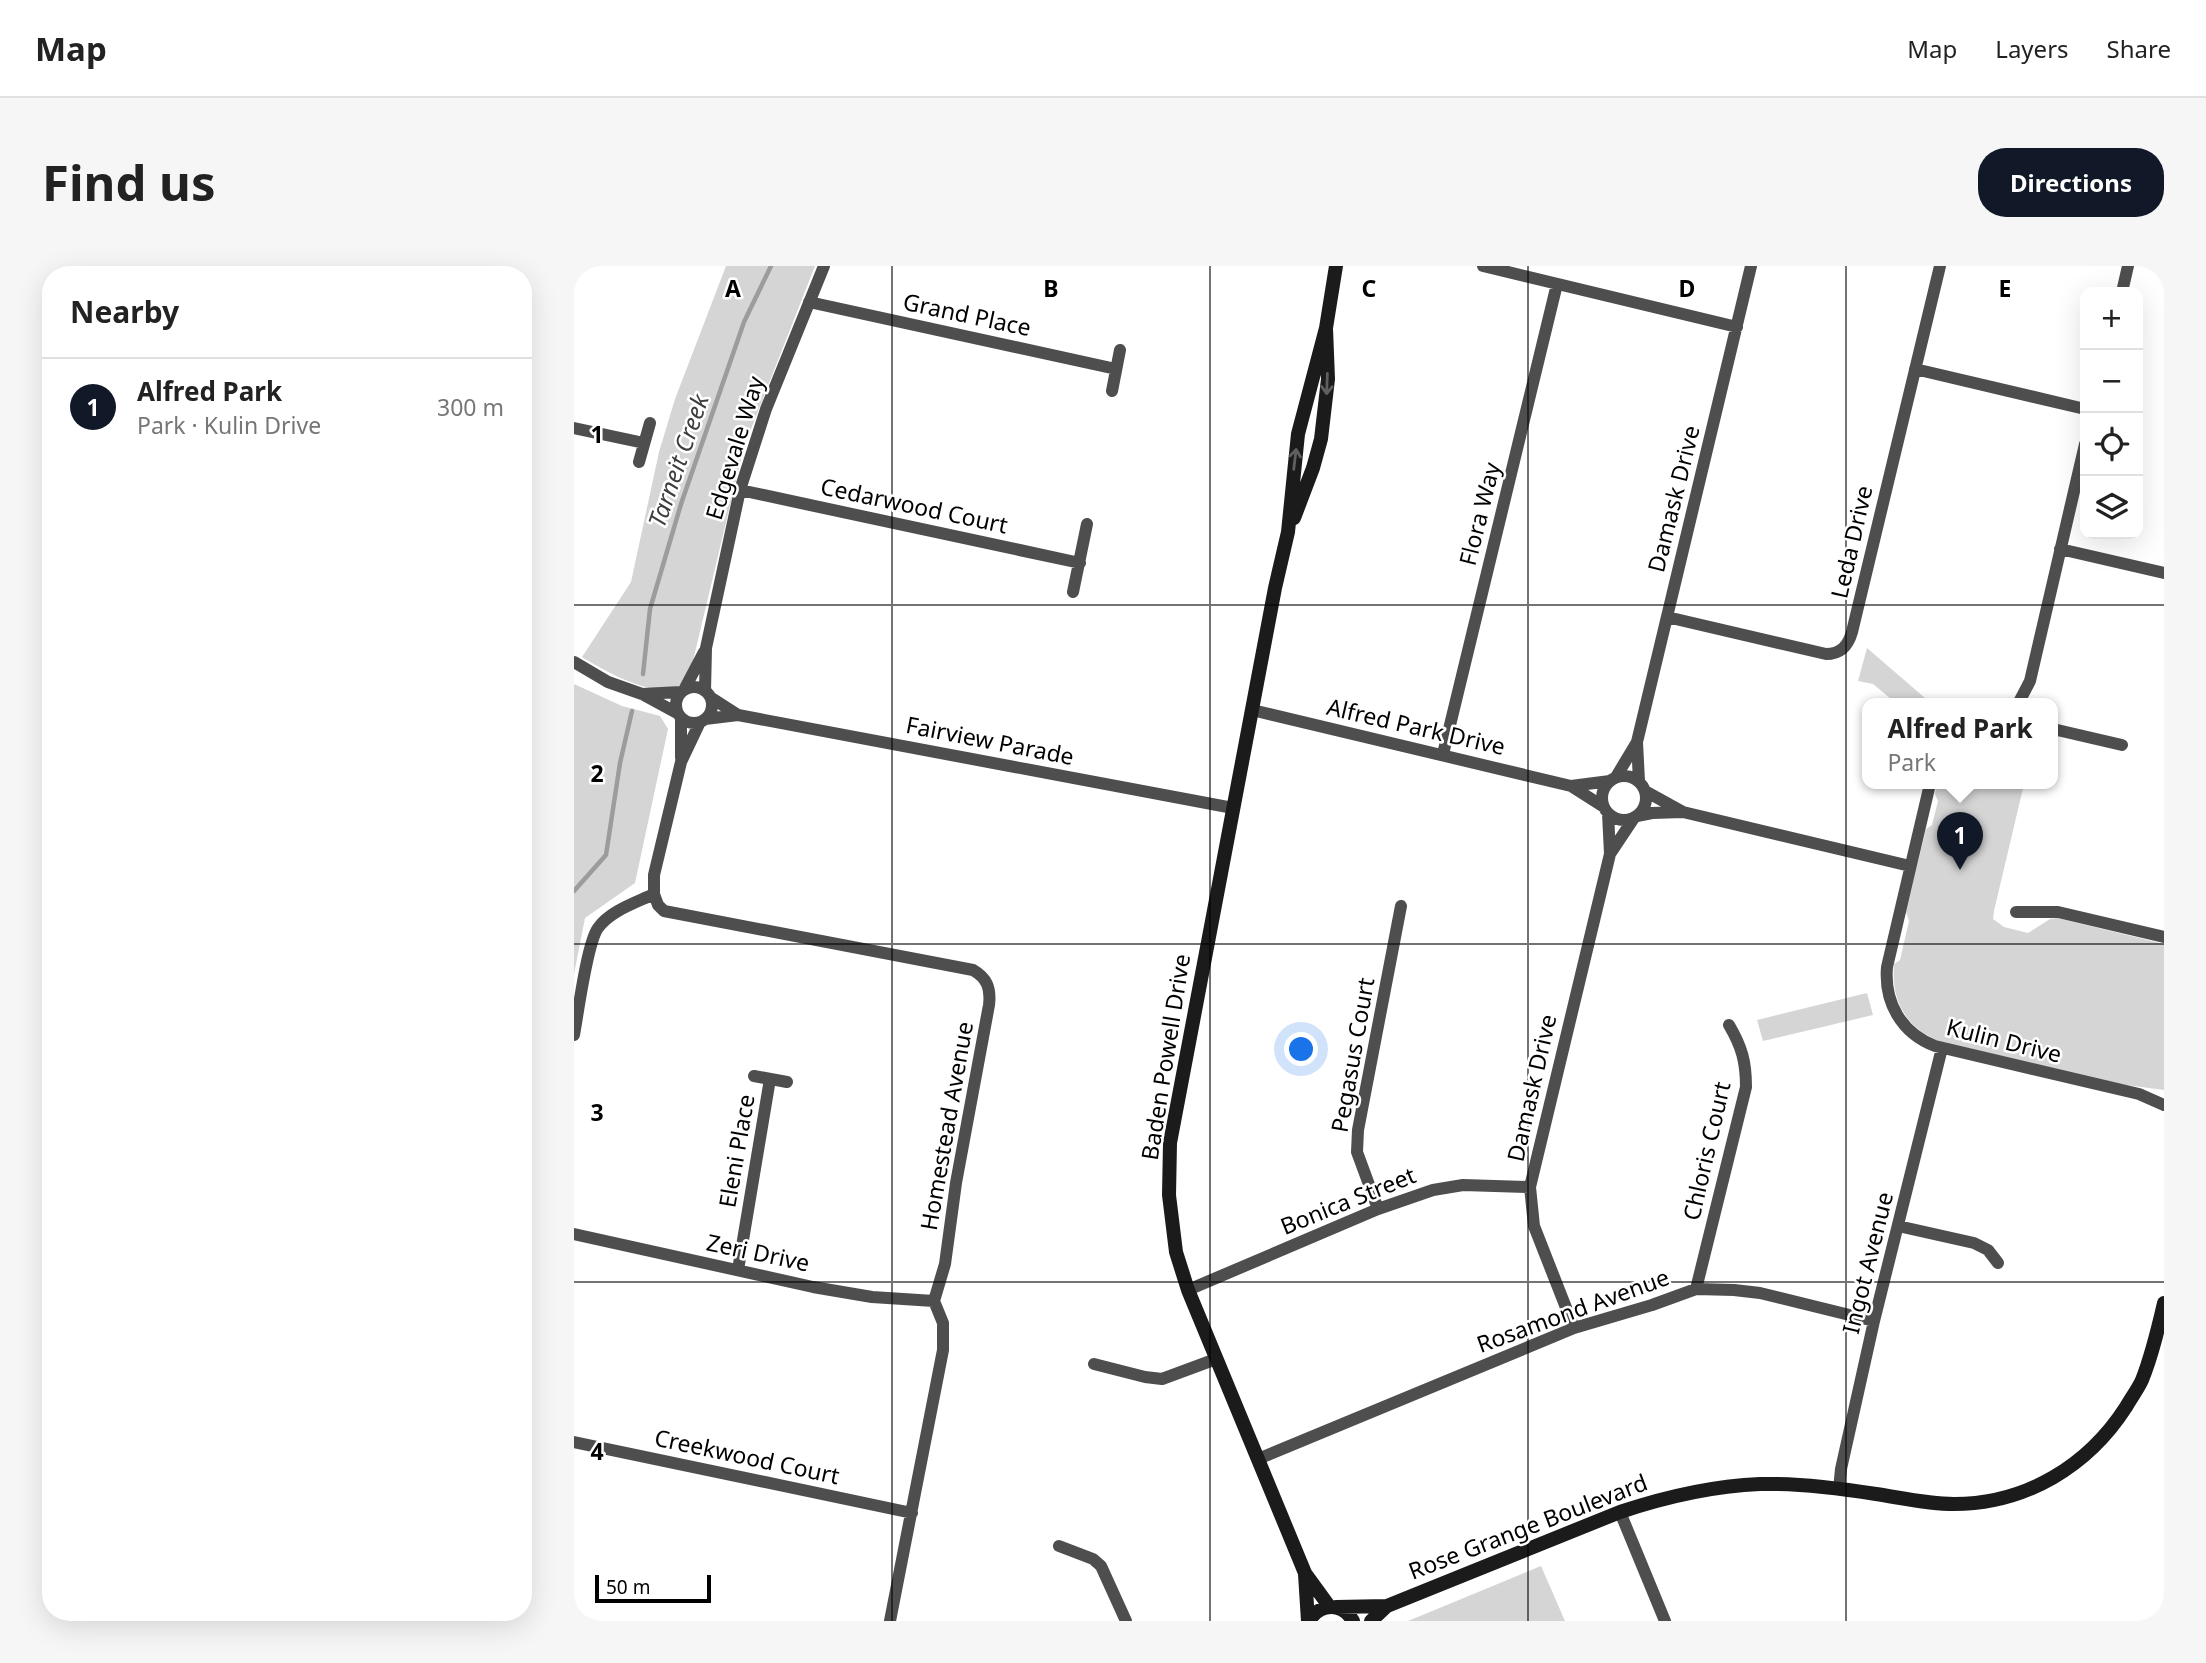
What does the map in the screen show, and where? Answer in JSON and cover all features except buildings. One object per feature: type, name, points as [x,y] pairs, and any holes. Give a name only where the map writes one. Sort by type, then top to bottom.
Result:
[{"type":"street","name":"Edgevale Way","points":[[707,694],[706,648],[740,490],[766,409],[824,266]]},
{"type":"street","name":"Baden Powell Drive","points":[[1336,266],[1326,328],[1298,434],[1288,532],[1170,1143],[1169,1195],[1176,1252],[1188,1290],[1306,1573],[1333,1606],[1345,1610],[1353,1621]]},
{"type":"street","points":[[1483,266],[1737,327]]},
{"type":"street","name":"Damask Drive","points":[[1613,779],[1637,742],[1751,266]]},
{"type":"street","name":"Leda Drive","points":[[1667,617],[1826,654],[1837,653],[1846,647],[1852,632],[1940,266]]},
{"type":"street","points":[[2123,287],[2128,266]]},
{"type":"street","name":"Flora Way","points":[[1444,754],[1557,284]]},
{"type":"street","name":"Grand Place","points":[[809,302],[1116,369]]},
{"type":"street","name":"Baden Powell Drive","points":[[1288,532],[1313,468],[1321,439],[1328,379],[1326,328]]},
{"type":"street","points":[[1112,391],[1120,350]]},
{"type":"street","points":[[1915,369],[2080,408]]},
{"type":"street","points":[[639,462],[650,423]]},
{"type":"street","points":[[574,428],[644,443]]},
{"type":"street","points":[[1298,434],[1321,439]]},
{"type":"street","points":[[2021,698],[2030,681],[2080,465]]},
{"type":"street","name":"Cedarwood Court","points":[[740,490],[1080,563]]},
{"type":"street","points":[[1073,592],[1087,524]]},
{"type":"street","points":[[2060,549],[2164,573]]},
{"type":"street","name":"Edgevale Way","points":[[683,691],[706,648]]},
{"type":"street","points":[[574,662],[608,682],[642,694],[690,723],[703,721]]},
{"type":"street","points":[[574,1035],[590,950],[597,929],[615,913],[653,894],[654,875],[681,762],[711,708],[707,694],[695,687],[683,691],[642,694]]},
{"type":"street","points":[[681,762],[676,702],[683,691]]},
{"type":"street","name":"Fairview Parade","points":[[707,694],[738,715]]},
{"type":"street","name":"Alfred Park Drive","points":[[1252,710],[1571,786],[1606,810]]},
{"type":"street","name":"Fairview Parade","points":[[703,721],[738,715],[1233,808]]},
{"type":"street","points":[[2058,730],[2122,745]]},
{"type":"street","name":"Damask Drive","points":[[1637,742],[1642,786]]},
{"type":"street","points":[[1683,812],[1628,776],[1613,779],[1602,793],[1606,810],[1620,820],[1653,813],[1683,812],[1910,866]]},
{"type":"street","name":"Alfred Park Drive","points":[[1571,786],[1613,779]]},
{"type":"street","points":[[1635,817],[1645,805],[1642,786]]},
{"type":"street","name":"Kulin Drive","points":[[1929,789],[1887,967],[1887,990],[1894,1010],[1905,1027],[1920,1039],[1942,1048],[2139,1094],[2164,1105]]},
{"type":"street","name":"Damask Drive","points":[[1574,1328],[1534,1226],[1530,1187],[1610,855],[1606,810]]},
{"type":"street","name":"Damask Drive","points":[[1610,855],[1635,817]]},
{"type":"street","name":"Homestead Avenue","points":[[653,894],[664,911],[973,970],[988,984],[989,1005],[956,1183],[945,1264],[934,1301]]},
{"type":"street","name":"Pegasus Court","points":[[1378,1209],[1357,1152],[1358,1130],[1401,906]]},
{"type":"street","points":[[2016,912],[2058,912],[2164,937]]},
{"type":"street","name":"Chloris Court","points":[[1696,1289],[1746,1087],[1746,1064],[1737,1038],[1729,1025]]},
{"type":"street","name":"Ingot Avenue","points":[[1839,1489],[1841,1469],[1874,1321],[1942,1048]]},
{"type":"street","name":"Eleni Place","points":[[754,1076],[787,1083]]},
{"type":"street","name":"Eleni Place","points":[[738,1270],[770,1079]]},
{"type":"street","name":"Kulin Drive","points":[[2139,1094],[2164,1094]]},
{"type":"street","name":"Bonica Street","points":[[1188,1290],[1378,1209],[1433,1189],[1463,1185],[1530,1187]]},
{"type":"street","points":[[1898,1226],[1974,1243],[1988,1250],[1998,1263]]},
{"type":"street","name":"Zeri Drive","points":[[574,1234],[872,1297],[934,1301]]},
{"type":"street","name":"Rosamond Avenue","points":[[1258,1459],[1574,1328],[1696,1289],[1759,1293],[1874,1321]]},
{"type":"street","points":[[890,1621],[943,1350],[943,1323],[934,1301]]},
{"type":"street","name":"Rose Grange Boulevard","points":[[1333,1606],[1388,1606],[1620,1512],[1686,1493],[1759,1484],[1839,1489],[1924,1502],[1965,1504],[1988,1502],[2023,1492],[2063,1473],[2087,1455],[2111,1430],[2141,1382],[2161,1333],[2164,1303]]},
{"type":"street","points":[[1094,1364],[1162,1379],[1216,1359]]},
{"type":"street","name":"Creekwood Court","points":[[574,1443],[912,1513]]},
{"type":"street","points":[[1620,1512],[1665,1621]]},
{"type":"street","points":[[1059,1546],[1093,1559],[1101,1566],[1126,1621]]},
{"type":"street","name":"Baden Powell Drive","points":[[1306,1573],[1308,1621]]},
{"type":"street","points":[[1308,1621],[1318,1610],[1333,1606]]},
{"type":"street","name":"Rose Grange Boulevard","points":[[1371,1621],[1388,1606]]},
{"type":"shaded area","points":[[726,266],[815,266],[744,447],[692,665],[681,684],[671,689],[645,687],[582,657],[631,582],[659,452],[675,399]]},
{"type":"shaded area","points":[[1867,648],[1925,698],[1890,698],[1873,684],[1858,681]]},
{"type":"shaded area","points":[[574,684],[622,706],[660,716],[668,729],[635,883],[585,918],[574,974]]},
{"type":"shaded area","points":[[1936,789],[2023,789],[1994,911],[1993,919],[2004,927],[2028,933],[2050,919],[2057,918],[2164,944],[2164,1090],[2119,1084],[1939,1041],[1909,1020],[1895,989],[1894,964],[1900,960],[1909,921],[1906,912],[1926,829],[1932,825],[1938,801]]},
{"type":"shaded area","points":[[1867,993],[1873,1015],[1763,1041],[1757,1020]]},
{"type":"shaded area","points":[[1541,1566],[1565,1621],[1408,1621]]},
{"type":"waterway","name":"Tarneit Creek","points":[[643,674],[650,609],[681,504],[744,322],[771,266]]},
{"type":"waterway","name":"Tarneit Creek","points":[[574,891],[606,855],[620,763],[632,711]]},
{"type":"place","name":"Alfred Park","points":[[1960,870]]}]
